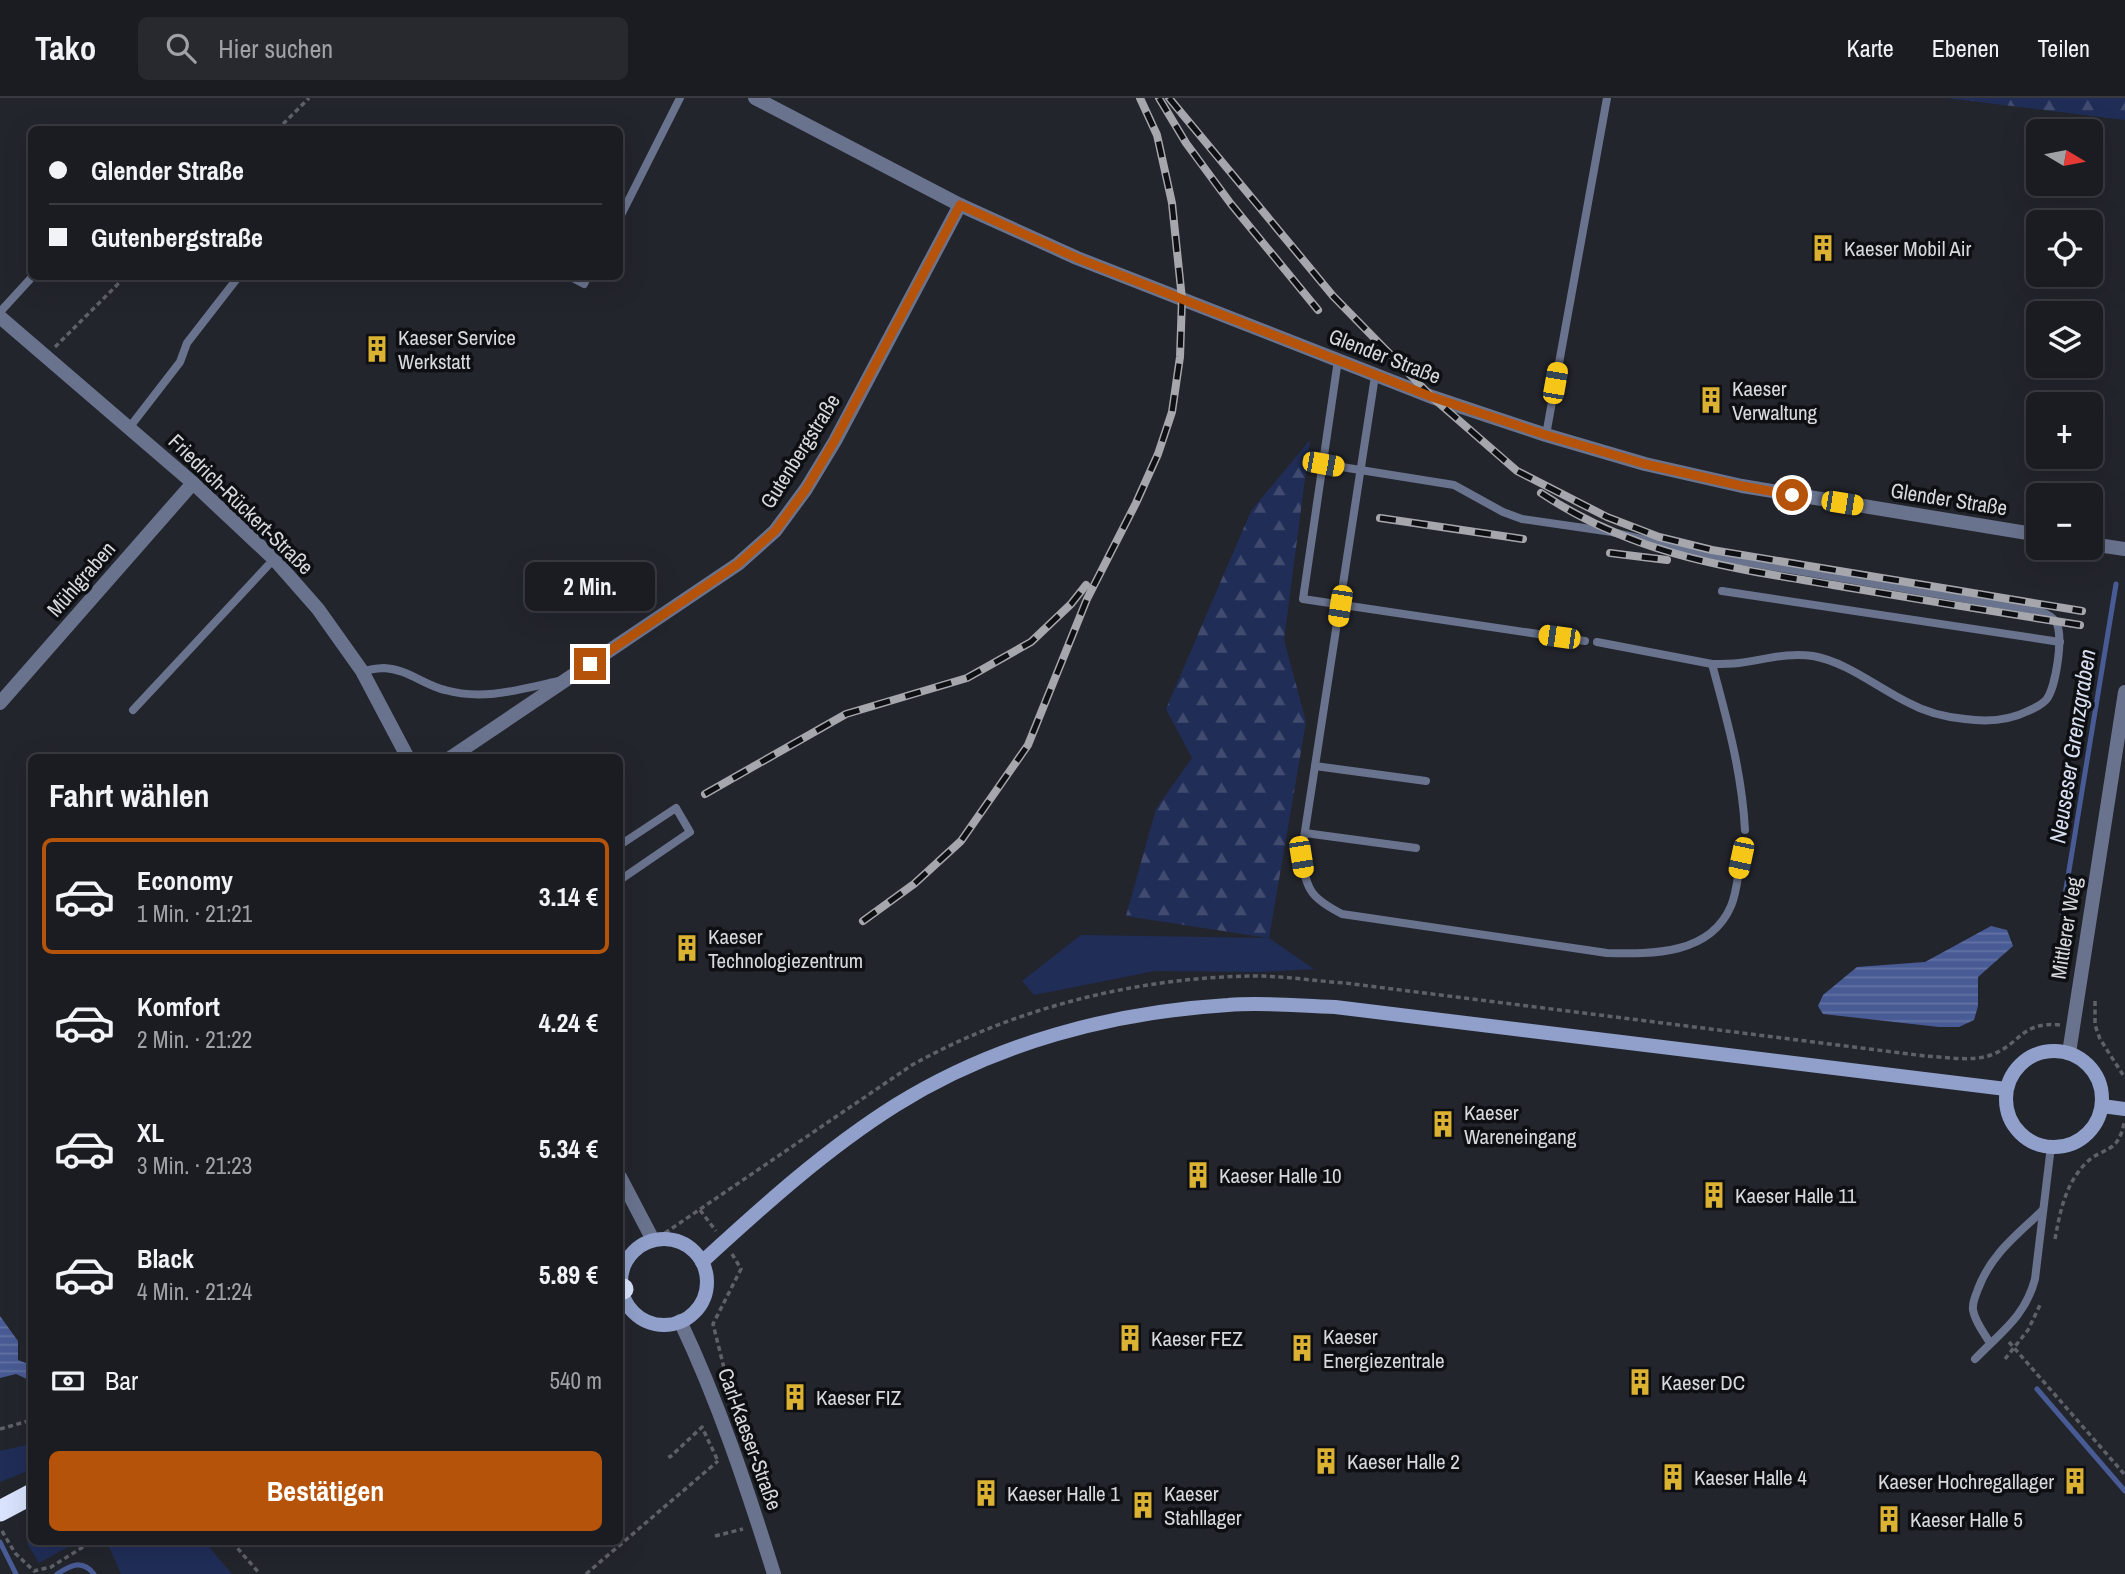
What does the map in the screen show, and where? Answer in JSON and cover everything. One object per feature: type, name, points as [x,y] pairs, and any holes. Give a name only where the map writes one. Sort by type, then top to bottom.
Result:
[{"type":"highway","points":[[0,1511],[28,1496]]},
{"type":"main road","points":[[702,1262],[823,1157],[895,1106],[933,1084],[992,1057],[1061,1032],[1111,1019],[1162,1011],[1230,1004],[1335,1007],[2006,1089]]},
{"type":"main road","points":[[2049,1051],[2069,1053],[2085,1061],[2095,1074],[2101,1089],[2102,1106],[2087,1134],[2073,1143],[2041,1145],[2026,1138],[2014,1126],[2007,1112],[2006,1089],[2016,1068],[2028,1058],[2049,1051]]},
{"type":"main road","points":[[2102,1106],[2125,1109]]},
{"type":"main road","points":[[623,1274],[626,1262],[642,1245],[653,1240],[666,1239],[685,1244],[692,1249],[702,1262],[707,1284],[705,1296],[692,1314],[668,1324],[646,1320],[631,1309],[623,1294]]},
{"type":"street","name":"Glender Straße","points":[[755,98],[960,205],[1077,258],[1432,397],[1645,464],[1742,486],[2026,533]]},
{"type":"street","name":"Gutenbergstraße","points":[[456,754],[738,564],[775,531],[806,489],[835,440],[960,205]]},
{"type":"street","name":"Friedrich-Rückert-Straße","points":[[0,315],[193,483],[274,559],[317,608],[362,671],[405,754]]},
{"type":"street","name":"Mühlgraben","points":[[0,703],[193,483]]},
{"type":"street","points":[[2103,546],[2125,549]]},
{"type":"street","name":"Mittlerer Weg","points":[[2069,1053],[2125,692]]},
{"type":"street","points":[[623,1183],[653,1240]]},
{"type":"street","name":"Carl-Kaeser-Straße","points":[[680,1321],[709,1386],[774,1574]]},
{"type":"lane","points":[[623,210],[680,98]]},
{"type":"lane","points":[[1546,435],[1607,98]]},
{"type":"lane","points":[[0,315],[30,280]]},
{"type":"lane","points":[[129,428],[180,362],[187,344],[236,280]]},
{"type":"lane","points":[[1338,360],[1303,599],[1585,640]]},
{"type":"lane","points":[[1375,376],[1301,857],[1306,882],[1321,903],[1342,914],[1607,953],[1645,954],[1678,949],[1704,939],[1721,924],[1732,905],[1741,858]]},
{"type":"lane","points":[[1323,464],[1454,485],[1503,512],[1522,519],[1612,532],[1730,560],[2039,611],[2056,621],[2060,642],[2053,686],[2046,699],[2029,711],[2007,720],[1979,721],[1941,716],[1911,705],[1842,666],[1815,657],[1789,654],[1739,663],[1712,664],[1597,642]]},
{"type":"lane","points":[[133,710],[274,559]]},
{"type":"lane","points":[[1722,591],[2060,642]]},
{"type":"lane","points":[[1712,664],[1743,794],[1745,830]]},
{"type":"lane","name":"Gutenbergstraße","points":[[362,671],[383,668],[400,671],[445,690],[482,695],[501,694],[568,679]]},
{"type":"lane","points":[[1315,766],[1426,781]]},
{"type":"lane","points":[[623,843],[676,808],[690,832],[623,878]]},
{"type":"lane","points":[[1305,833],[1416,848]]},
{"type":"lane","points":[[1975,1359],[2002,1334],[2025,1307],[2031,1294],[2051,1146]]},
{"type":"lane","points":[[1990,1343],[1973,1310],[1973,1302],[1985,1271],[1994,1257],[2043,1210]]},
{"type":"path","points":[[281,126],[309,98]]},
{"type":"path","points":[[45,356],[122,280]]},
{"type":"path","points":[[653,1240],[912,1065],[948,1045],[1044,1010],[1135,987],[1196,979],[1257,976],[1345,983],[1925,1056],[1963,1058],[1993,1055],[2034,1025],[2056,1024],[2097,1030]]},
{"type":"path","points":[[2095,999],[2100,1039],[2125,1078]]},
{"type":"path","points":[[2070,1185],[2086,1163],[2116,1144],[2122,1136],[2125,1117]]},
{"type":"path","points":[[700,1210],[741,1269],[713,1324],[724,1368],[709,1386]]},
{"type":"path","points":[[2002,1334],[2125,1475]]},
{"type":"path","points":[[0,1429],[28,1421]]},
{"type":"path","points":[[669,1455],[670,1457],[702,1427],[722,1472]]},
{"type":"path","points":[[623,1542],[718,1461]]},
{"type":"path","points":[[715,1536],[758,1523]]},
{"type":"path","points":[[0,1527],[15,1553],[34,1571],[51,1567],[86,1545]]},
{"type":"path","points":[[742,1528],[746,1539]]},
{"type":"path","points":[[235,1545],[260,1574]]},
{"type":"path","points":[[586,1574],[620,1545]]},
{"type":"green space","points":[[1947,98],[2125,98],[2125,120]]},
{"type":"green space","points":[[1310,440],[1284,640],[1306,722],[1269,938],[1126,916],[1156,809],[1192,758],[1166,709],[1251,511]]},
{"type":"green space","points":[[1081,935],[1269,938],[1314,969],[1260,972],[1155,971],[1034,995],[1022,981]]},
{"type":"green space","points":[[28,1445],[28,1471],[0,1482],[0,1451]]},
{"type":"green space","points":[[28,1545],[72,1545],[39,1563]]},
{"type":"green space","points":[[208,1545],[232,1574],[121,1574],[109,1547]]},
{"type":"shaded area","points":[[1991,926],[2007,930],[2013,946],[1978,977],[1978,1006],[1974,1020],[1959,1027],[1823,1014],[1818,1006],[1823,995],[1857,967],[1925,962]]},
{"type":"shaded area","points":[[0,1316],[18,1341],[18,1360],[28,1364],[28,1392],[27,1379],[16,1374],[0,1378]]},
{"type":"waterway","name":"Neuseser Grenzgraben","points":[[2062,913],[2116,584]]},
{"type":"waterway","name":"Neuseser Grenzgraben","points":[[2037,1389],[2125,1491]]},
{"type":"waterway","points":[[0,1542],[16,1574]]},
{"type":"waterway","points":[[57,1574],[76,1565],[85,1566],[94,1574]]},
{"type":"railway","points":[[863,921],[914,884],[961,841],[1028,745],[1087,599],[1158,454],[1172,412],[1180,357],[1182,299],[1172,203],[1157,135],[1140,98]]},
{"type":"railway","points":[[1159,98],[1186,143],[1231,204],[1318,310]]},
{"type":"railway","points":[[1169,98],[1333,296],[1432,397],[1517,471],[1607,517],[1659,537],[1712,550],[2082,611]]},
{"type":"railway","points":[[1541,493],[1611,531],[1682,556],[1755,572],[2080,625]]},
{"type":"railway","points":[[1380,518],[1523,539]]},
{"type":"railway","points":[[1610,553],[1667,560]]},
{"type":"railway","points":[[705,794],[846,714],[967,678],[1031,642],[1071,604],[1086,585]]},
{"type":"place","name":"Kaeser Mobil Air","points":[[1823,248]]},
{"type":"place","name":"Kaeser Service Werkstatt","points":[[377,349]]},
{"type":"place","name":"Kaeser Verwaltung","points":[[1711,400]]},
{"type":"place","name":"Kaeser Technologiezentrum","points":[[687,948]]},
{"type":"place","name":"Kaeser Wareneingang","points":[[1443,1124]]},
{"type":"place","name":"Kaeser Halle 10","points":[[1198,1175]]},
{"type":"place","name":"Kaeser Halle 11","points":[[1714,1195]]},
{"type":"place","name":"Kaeser FEZ","points":[[1130,1338]]},
{"type":"place","name":"Kaeser Energiezentrale","points":[[1302,1348]]},
{"type":"place","name":"Kaeser DC","points":[[1640,1382]]},
{"type":"place","name":"Kaeser FIZ","points":[[795,1397]]},
{"type":"place","name":"Kaeser Halle 2","points":[[1326,1461]]},
{"type":"place","name":"Kaeser Halle 4","points":[[1673,1477]]},
{"type":"place","name":"Kaeser Hochregallager","points":[[2075,1481]]},
{"type":"place","name":"Kaeser Halle 1","points":[[986,1493]]},
{"type":"place","name":"Kaeser Stahllager","points":[[1143,1505]]},
{"type":"place","name":"Kaeser Halle 5","points":[[1889,1519]]},
{"type":"route","points":[[590,664],[738,564],[775,531],[806,489],[835,440],[960,205],[1077,258],[1432,397],[1645,464],[1792,495]]}]
